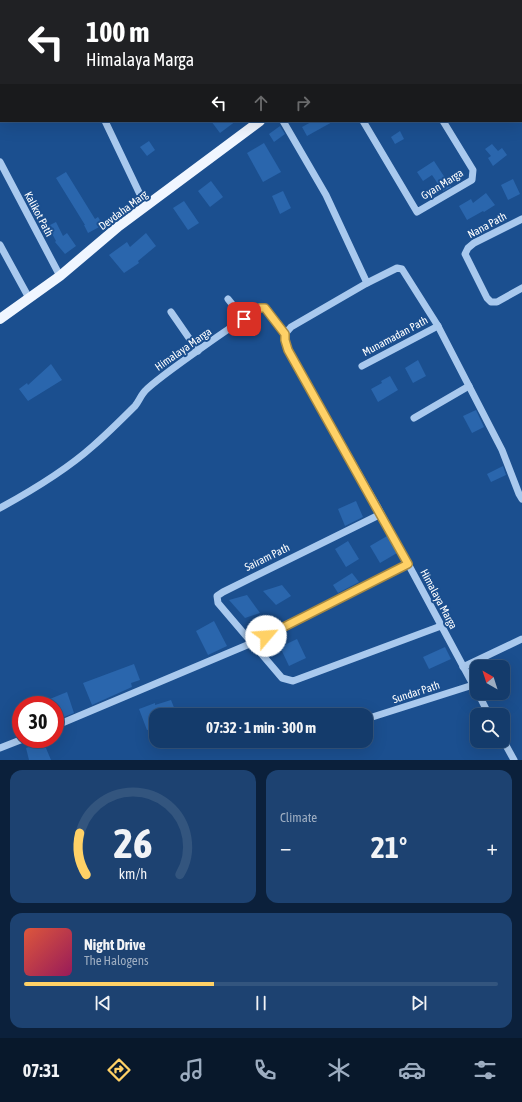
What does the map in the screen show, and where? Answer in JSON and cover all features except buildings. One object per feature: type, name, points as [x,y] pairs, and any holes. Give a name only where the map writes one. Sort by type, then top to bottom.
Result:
[{"type":"main road","name":"Devdaha Marg","points":[[0,319],[60,276],[119,226],[146,208],[259,122]]},
{"type":"street","points":[[105,122],[146,208]]},
{"type":"street","points":[[285,122],[326,196],[367,283]]},
{"type":"street","name":"Gyan Marga","points":[[364,122],[417,212],[472,180],[473,170],[445,122]]},
{"type":"street","name":"Kalikot Path","points":[[0,162],[60,276]]},
{"type":"street","name":"Nana Path","points":[[522,219],[474,243],[468,248],[465,254],[487,298],[491,302],[497,302],[522,288]]},
{"type":"street","points":[[0,245],[29,298]]},
{"type":"street","points":[[285,334],[291,327],[367,283],[397,268],[402,269],[438,326],[502,450],[522,499]]},
{"type":"street","points":[[228,299],[244,319]]},
{"type":"street","name":"Himalaya Marga","points":[[0,508],[43,484],[93,446],[136,405],[145,391],[167,372],[260,308],[265,308],[285,334],[288,350],[381,514],[470,679]]},
{"type":"street","points":[[171,312],[198,351]]},
{"type":"street","name":"Munamadan Path","points":[[362,366],[438,326]]},
{"type":"street","points":[[414,418],[469,386]]},
{"type":"street","name":"Sairam Path","points":[[381,514],[229,588],[217,596],[218,602],[282,678],[293,681],[442,626]]},
{"type":"street","points":[[64,722],[252,643],[408,564]]},
{"type":"street","points":[[464,667],[522,639]]},
{"type":"street","name":"Sundar Path","points":[[373,717],[470,686]]},
{"type":"street","points":[[0,748],[12,743]]},
{"type":"street","points":[[507,748],[514,760]]},
{"type":"route","points":[[244,319],[260,308],[265,308],[285,334],[288,350],[377,506],[408,564],[266,636]]}]
